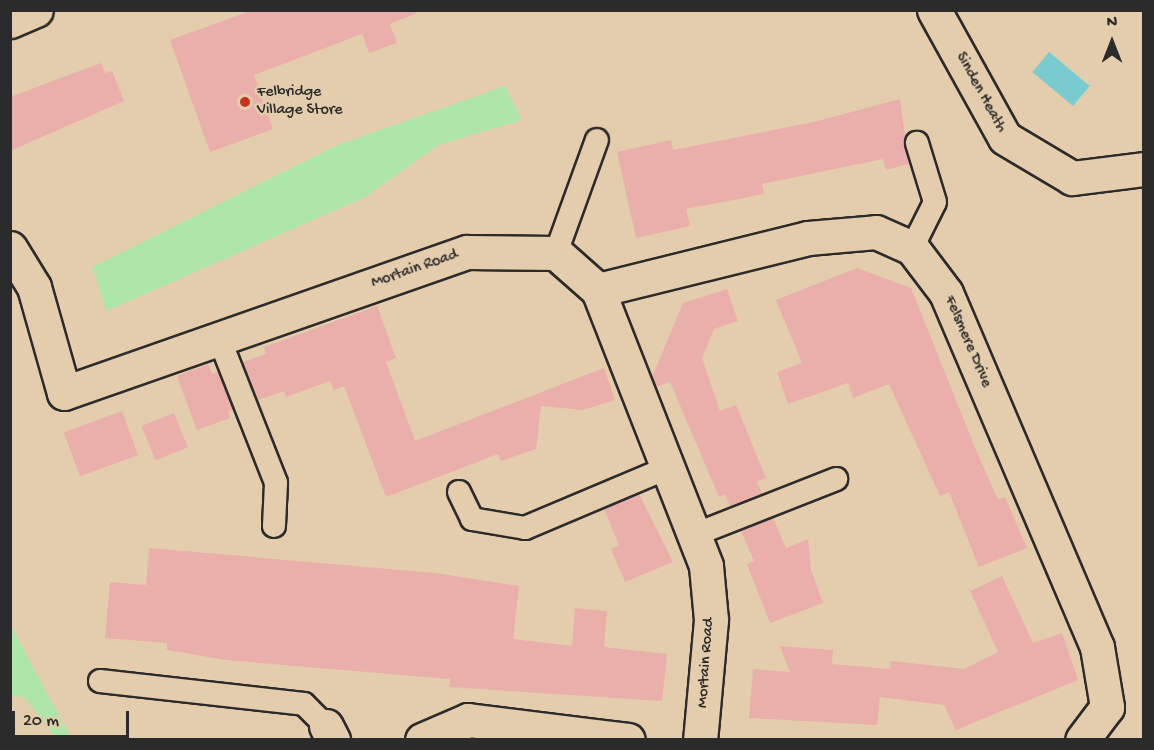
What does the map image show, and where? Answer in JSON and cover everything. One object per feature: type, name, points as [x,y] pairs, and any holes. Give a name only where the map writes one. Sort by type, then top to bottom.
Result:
[{"type":"street","points":[[10,21],[36,10]]},
{"type":"street","name":"Sinden Heath","points":[[934,10],[1005,138],[1072,178],[1143,169]]},
{"type":"street","name":"Felsmere Drive","points":[[598,290],[808,238],[876,232],[912,248],[946,293],[1097,647],[1107,707],[1082,740]]},
{"type":"street","name":"Mortain Road","points":[[10,248],[34,287],[64,393],[467,252],[556,254],[598,290],[706,566],[711,620],[700,740]]},
{"type":"street","points":[[422,740],[468,720],[628,740]]},
{"type":"lane","points":[[556,254],[597,140]]},
{"type":"lane","points":[[912,248],[935,202],[917,142]]},
{"type":"lane","points":[[219,338],[276,483],[274,526]]},
{"type":"lane","points":[[459,492],[472,519],[525,528],[667,468]]},
{"type":"lane","points":[[694,535],[836,479]]},
{"type":"lane","points":[[100,681],[304,704],[330,733]]},
{"type":"green space","points":[[505,86],[521,120],[438,145],[365,197],[106,311],[92,267],[337,145]]},
{"type":"green space","points":[[11,626],[71,739],[57,739],[24,697],[11,696]]},
{"type":"water","points":[[1049,52],[1090,86],[1073,106],[1032,72]]},
{"type":"building","points":[[253,10],[417,10],[417,13],[390,24],[397,43],[369,53],[362,34],[254,75],[273,129],[210,152],[170,40]]},
{"type":"building","points":[[101,63],[105,73],[112,71],[124,101],[10,151],[10,97]]},
{"type":"building","points":[[900,99],[909,164],[886,170],[883,159],[762,184],[764,194],[686,209],[690,226],[636,238],[617,152],[671,140],[673,150],[814,122]]},
{"type":"building","points":[[857,268],[911,288],[998,500],[1005,497],[1027,548],[979,567],[949,492],[940,496],[889,384],[853,398],[848,383],[788,404],[777,372],[802,363],[776,300]]},
{"type":"building","points":[[727,289],[738,321],[714,329],[702,358],[720,411],[736,405],[766,478],[757,481],[762,494],[730,506],[725,494],[719,497],[670,382],[656,387],[652,377],[683,303]]},
{"type":"building","points":[[377,306],[396,358],[386,362],[415,441],[604,368],[615,400],[583,410],[541,406],[536,449],[501,461],[498,454],[386,497],[344,386],[334,390],[330,381],[286,397],[284,391],[258,400],[243,362],[266,354],[264,347]]},
{"type":"building","points":[[208,364],[212,374],[218,372],[233,410],[228,411],[230,418],[197,430],[177,376]]},
{"type":"building","points":[[122,411],[138,455],[80,476],[64,432]]},
{"type":"building","points":[[174,413],[188,447],[155,460],[142,426]]},
{"type":"building","points":[[639,494],[673,562],[625,582],[611,549],[619,545],[604,509]]},
{"type":"building","points":[[773,518],[786,548],[808,539],[811,570],[823,603],[770,623],[747,564],[754,561],[741,531]]},
{"type":"building","points":[[149,548],[435,573],[519,586],[513,639],[572,646],[575,608],[607,611],[604,647],[667,654],[662,701],[449,687],[450,679],[226,660],[167,650],[167,643],[105,638],[110,582],[146,585]]},
{"type":"building","points":[[1002,576],[1033,643],[1062,633],[1078,680],[956,730],[944,705],[880,697],[877,725],[749,718],[753,669],[790,672],[780,646],[833,650],[832,664],[890,669],[891,661],[964,669],[998,652],[970,591]]},
{"type":"place","name":"Felbridge Village Store","points":[[245,102]]}]
